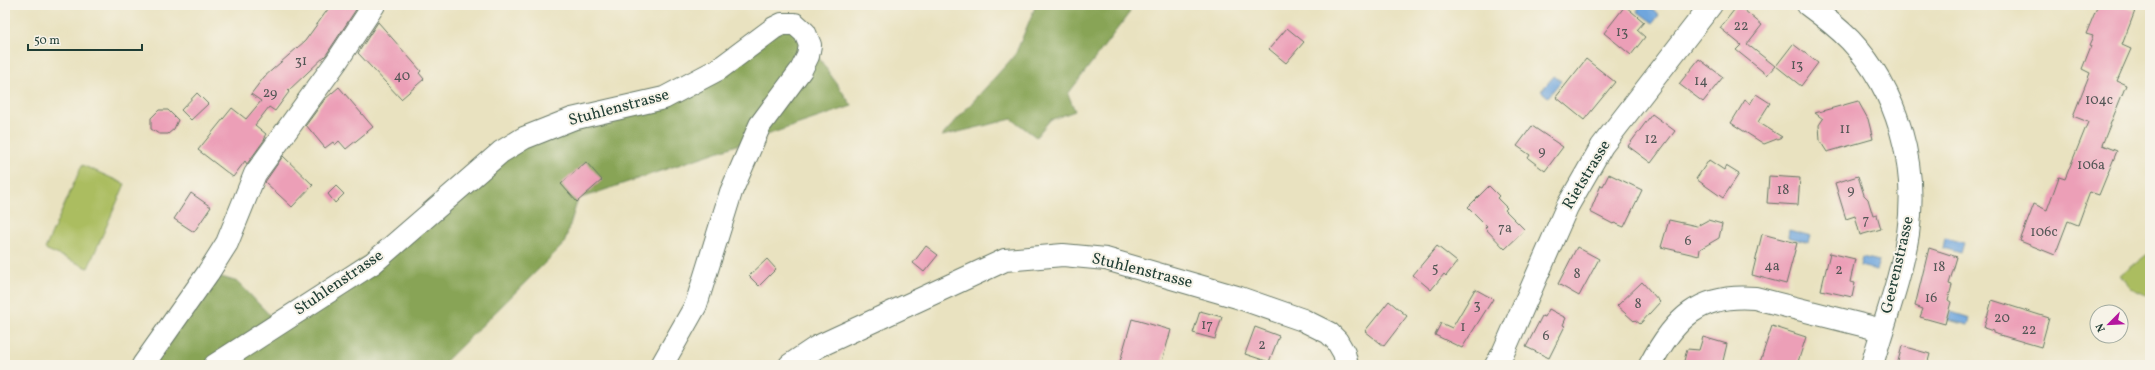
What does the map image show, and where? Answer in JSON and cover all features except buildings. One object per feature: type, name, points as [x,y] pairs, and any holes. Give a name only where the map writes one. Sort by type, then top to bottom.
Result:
[{"type":"street","points":[[143,365],[208,273],[226,243],[254,174],[337,61],[374,5]]},
{"type":"street","name":"Rietstrasse","points":[[1505,361],[1566,207],[1602,146],[1711,5]]},
{"type":"street","name":"Geerenstrasse","points":[[1808,5],[1850,40],[1868,62],[1884,88],[1896,114],[1905,144],[1910,173],[1911,209],[1908,235],[1872,365]]},
{"type":"street","name":"Stuhlenstrasse","points":[[215,365],[373,263],[501,152],[524,138],[572,119],[664,98],[695,84],[719,69],[774,28],[782,24],[795,24],[805,34],[810,45],[808,56],[801,70],[760,125],[731,192],[696,305],[662,365]]},
{"type":"street","name":"Stuhlenstrasse","points":[[790,365],[817,347],[1005,260],[1063,255],[1106,259],[1237,297],[1303,320],[1328,333],[1337,341],[1344,353],[1347,365]]},
{"type":"street","points":[[1650,365],[1668,333],[1681,320],[1700,307],[1718,300],[1737,297],[1755,298],[1882,330]]},
{"type":"green space","points":[[1036,5],[1128,5],[1130,12],[1068,94],[1075,111],[1050,120],[1036,137],[1012,119],[942,136],[1015,55]]},
{"type":"green space","points":[[782,24],[810,45],[852,106],[578,199],[564,244],[442,365],[143,365],[208,273],[238,282],[278,324],[501,152],[665,98]]},
{"type":"green space","points":[[82,165],[125,184],[88,268],[45,249]]},
{"type":"green space","points":[[2150,252],[2150,297],[2131,288],[2121,275]]},
{"type":"water","points":[[1641,5],[1646,5],[1659,15],[1653,23],[1637,11]]},
{"type":"water","points":[[1554,76],[1561,81],[1548,97],[1541,91]]},
{"type":"water","points":[[1789,230],[1811,236],[1809,243],[1788,237]]},
{"type":"water","points":[[1945,238],[1964,243],[1961,253],[1943,248]]},
{"type":"water","points":[[1862,257],[1879,261],[1876,270],[1860,266]]},
{"type":"water","points":[[1951,312],[1970,318],[1968,325],[1948,320]]}]
